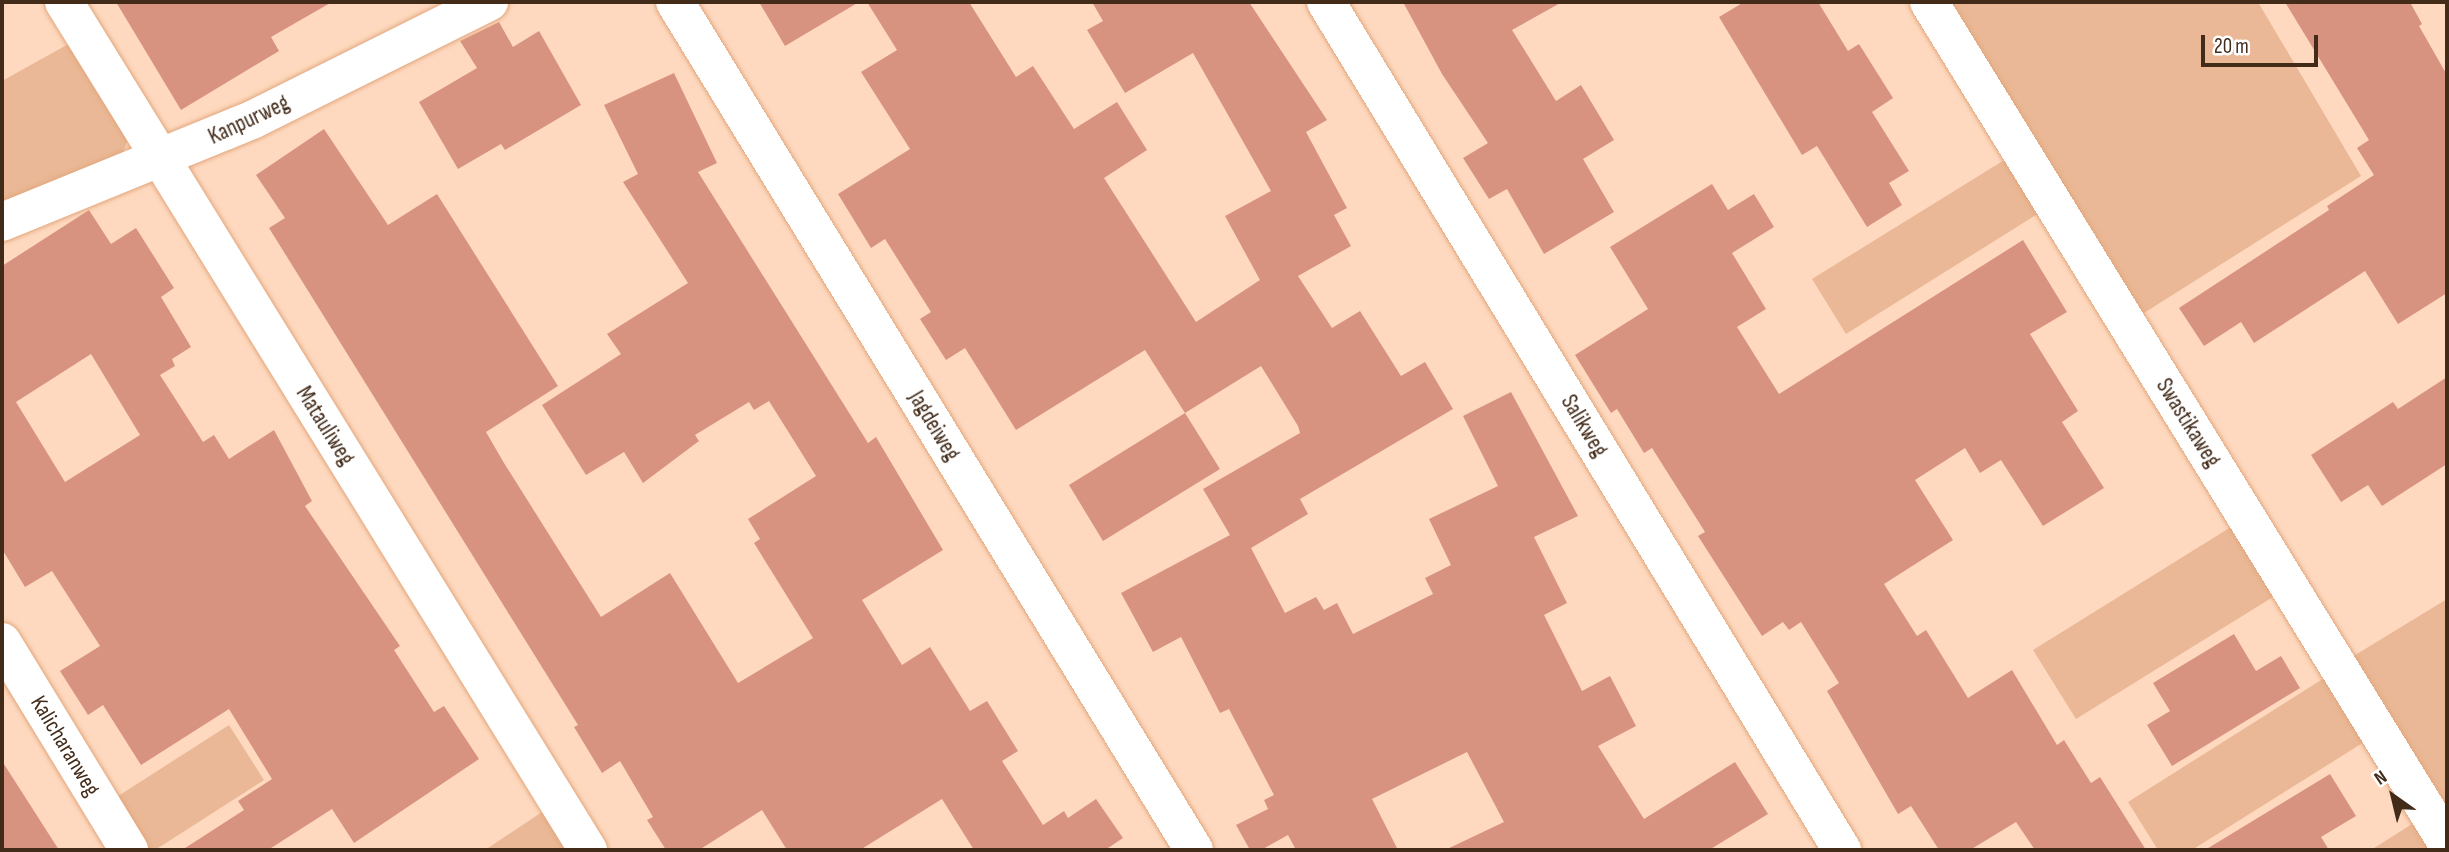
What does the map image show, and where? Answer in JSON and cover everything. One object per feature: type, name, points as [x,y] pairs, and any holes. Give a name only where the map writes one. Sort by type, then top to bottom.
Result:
[{"type":"street","name":"Matauliweg","points":[[64,2],[588,850]]},
{"type":"street","name":"Kanpurweg","points":[[2,222],[161,160],[489,2]]},
{"type":"street","name":"Jagdeiweg","points":[[675,2],[1194,850]]},
{"type":"street","name":"Salikweg","points":[[1325,2],[1842,850]]},
{"type":"street","name":"Swastikaweg","points":[[1928,2],[2447,843]]},
{"type":"street","name":"Kalicharanweg","points":[[2,642],[129,850]]},
{"type":"shaded area","points":[[1952,2],[2258,2],[2361,176],[2136,318],[1945,6]]},
{"type":"shaded area","points":[[72,42],[128,139],[123,153],[15,200],[2,199],[2,81]]},
{"type":"shaded area","points":[[2014,154],[2047,208],[1846,334],[1812,279]]},
{"type":"shaded area","points":[[2239,522],[2281,592],[2076,719],[2033,650]]},
{"type":"shaded area","points":[[2447,599],[2447,824],[2347,660]]},
{"type":"shaded area","points":[[2329,675],[2369,739],[2192,850],[2158,850],[2128,802]]},
{"type":"shaded area","points":[[229,725],[264,780],[155,850],[145,850],[112,800]]},
{"type":"shaded area","points":[[545,810],[572,850],[485,850]]},
{"type":"shaded area","points":[[2420,819],[2440,850],[2371,850]]},
{"type":"building","points":[[116,2],[332,2],[271,37],[279,51],[181,110]]},
{"type":"building","points":[[759,2],[859,2],[785,46]]},
{"type":"building","points":[[867,2],[969,2],[1016,77],[1033,66],[1074,129],[1117,102],[1147,150],[1104,178],[1196,322],[1260,280],[1225,216],[1271,191],[1193,53],[1125,93],[1087,30],[1103,21],[1092,2],[1249,2],[1327,120],[1306,132],[1347,208],[1334,215],[1351,246],[1298,276],[1332,328],[1360,311],[1401,376],[1425,362],[1453,409],[1300,499],[1308,514],[1251,548],[1285,613],[1316,597],[1324,610],[1337,603],[1353,634],[1433,594],[1425,578],[1451,565],[1429,519],[1498,486],[1463,416],[1511,392],[1578,516],[1534,537],[1567,603],[1544,615],[1582,691],[1610,676],[1636,726],[1598,746],[1644,819],[1735,762],[1768,814],[1709,850],[1445,850],[1504,822],[1467,752],[1372,799],[1398,850],[1296,850],[1288,835],[1261,850],[1250,850],[1236,825],[1268,809],[1264,800],[1274,795],[1229,709],[1220,713],[1181,637],[1153,652],[1121,593],[1230,535],[1203,489],[1300,433],[1298,426],[1261,366],[1185,413],[1145,350],[1016,430],[965,348],[946,360],[920,319],[931,312],[885,239],[871,248],[838,194],[910,149],[861,72],[897,50]]},
{"type":"building","points":[[1403,2],[1562,2],[1512,30],[1556,101],[1581,85],[1614,140],[1583,159],[1614,212],[1544,254],[1507,189],[1489,199],[1463,158],[1488,143],[1442,74]]},
{"type":"building","points":[[1744,2],[1818,2],[1848,51],[1859,44],[1893,98],[1872,112],[1909,171],[1889,183],[1902,205],[1867,227],[1817,146],[1802,155],[1719,17]]},
{"type":"building","points":[[2285,2],[2410,2],[2422,24],[2419,26],[2447,75],[2447,293],[2398,324],[2365,271],[2254,343],[2241,322],[2204,346],[2179,308],[2329,210],[2327,206],[2374,175],[2357,148],[2369,140]]},
{"type":"building","points":[[499,22],[513,47],[539,31],[581,105],[505,150],[501,144],[458,169],[419,102],[477,68],[460,41]]},
{"type":"building","points":[[674,73],[717,163],[698,172],[868,443],[876,437],[943,550],[862,600],[902,665],[930,647],[970,711],[987,701],[1018,751],[1002,761],[1043,825],[1064,811],[1068,818],[1096,799],[1123,838],[1105,850],[974,850],[942,799],[860,850],[787,850],[762,810],[699,850],[666,850],[647,820],[653,817],[620,761],[602,773],[574,727],[578,725],[269,228],[285,218],[256,175],[324,129],[388,225],[437,194],[558,386],[486,432],[504,463],[601,617],[670,573],[738,683],[813,638],[754,543],[760,539],[748,519],[816,476],[769,401],[754,410],[749,402],[695,435],[699,441],[643,483],[624,452],[586,475],[542,405],[621,354],[607,334],[688,283],[623,182],[638,174],[604,105]]},
{"type":"building","points":[[1712,184],[1728,210],[1754,194],[1774,227],[1732,253],[1766,309],[1737,327],[1779,394],[2023,240],[2067,312],[2030,334],[2078,411],[2062,422],[2104,488],[2043,526],[2001,460],[1980,473],[1965,448],[1915,480],[1953,540],[1884,584],[1917,636],[1926,630],[1968,698],[2012,670],[2057,745],[2064,740],[2091,783],[2100,777],[2146,850],[2035,850],[2016,822],[1970,850],[1939,850],[1911,806],[1898,814],[1827,691],[1839,683],[1801,622],[1789,630],[1783,622],[1762,636],[1698,536],[1705,532],[1652,448],[1644,453],[1617,409],[1611,413],[1575,355],[1648,309],[1610,247]]},
{"type":"building","points":[[89,210],[111,244],[136,228],[174,288],[161,297],[191,347],[172,359],[175,366],[160,375],[203,442],[214,435],[229,459],[274,430],[312,501],[305,506],[400,646],[394,650],[434,712],[444,706],[479,759],[354,843],[332,809],[268,850],[182,850],[244,810],[238,801],[272,779],[229,709],[141,765],[103,705],[88,715],[60,671],[100,646],[52,571],[25,587],[2,549],[2,266]],"holes":[[[91,354],[140,435],[65,482],[16,402]]]},
{"type":"building","points":[[2447,377],[2447,464],[2382,506],[2368,485],[2341,502],[2311,455],[2393,402],[2398,409]]},
{"type":"building","points":[[1185,413],[1220,469],[1103,541],[1069,485]]},
{"type":"building","points":[[2234,634],[2256,671],[2281,656],[2300,688],[2172,766],[2147,725],[2170,711],[2153,683]]},
{"type":"building","points":[[2,761],[59,850],[2,850]]},
{"type":"building","points":[[2330,774],[2356,816],[2321,837],[2329,850],[2205,850]]}]
